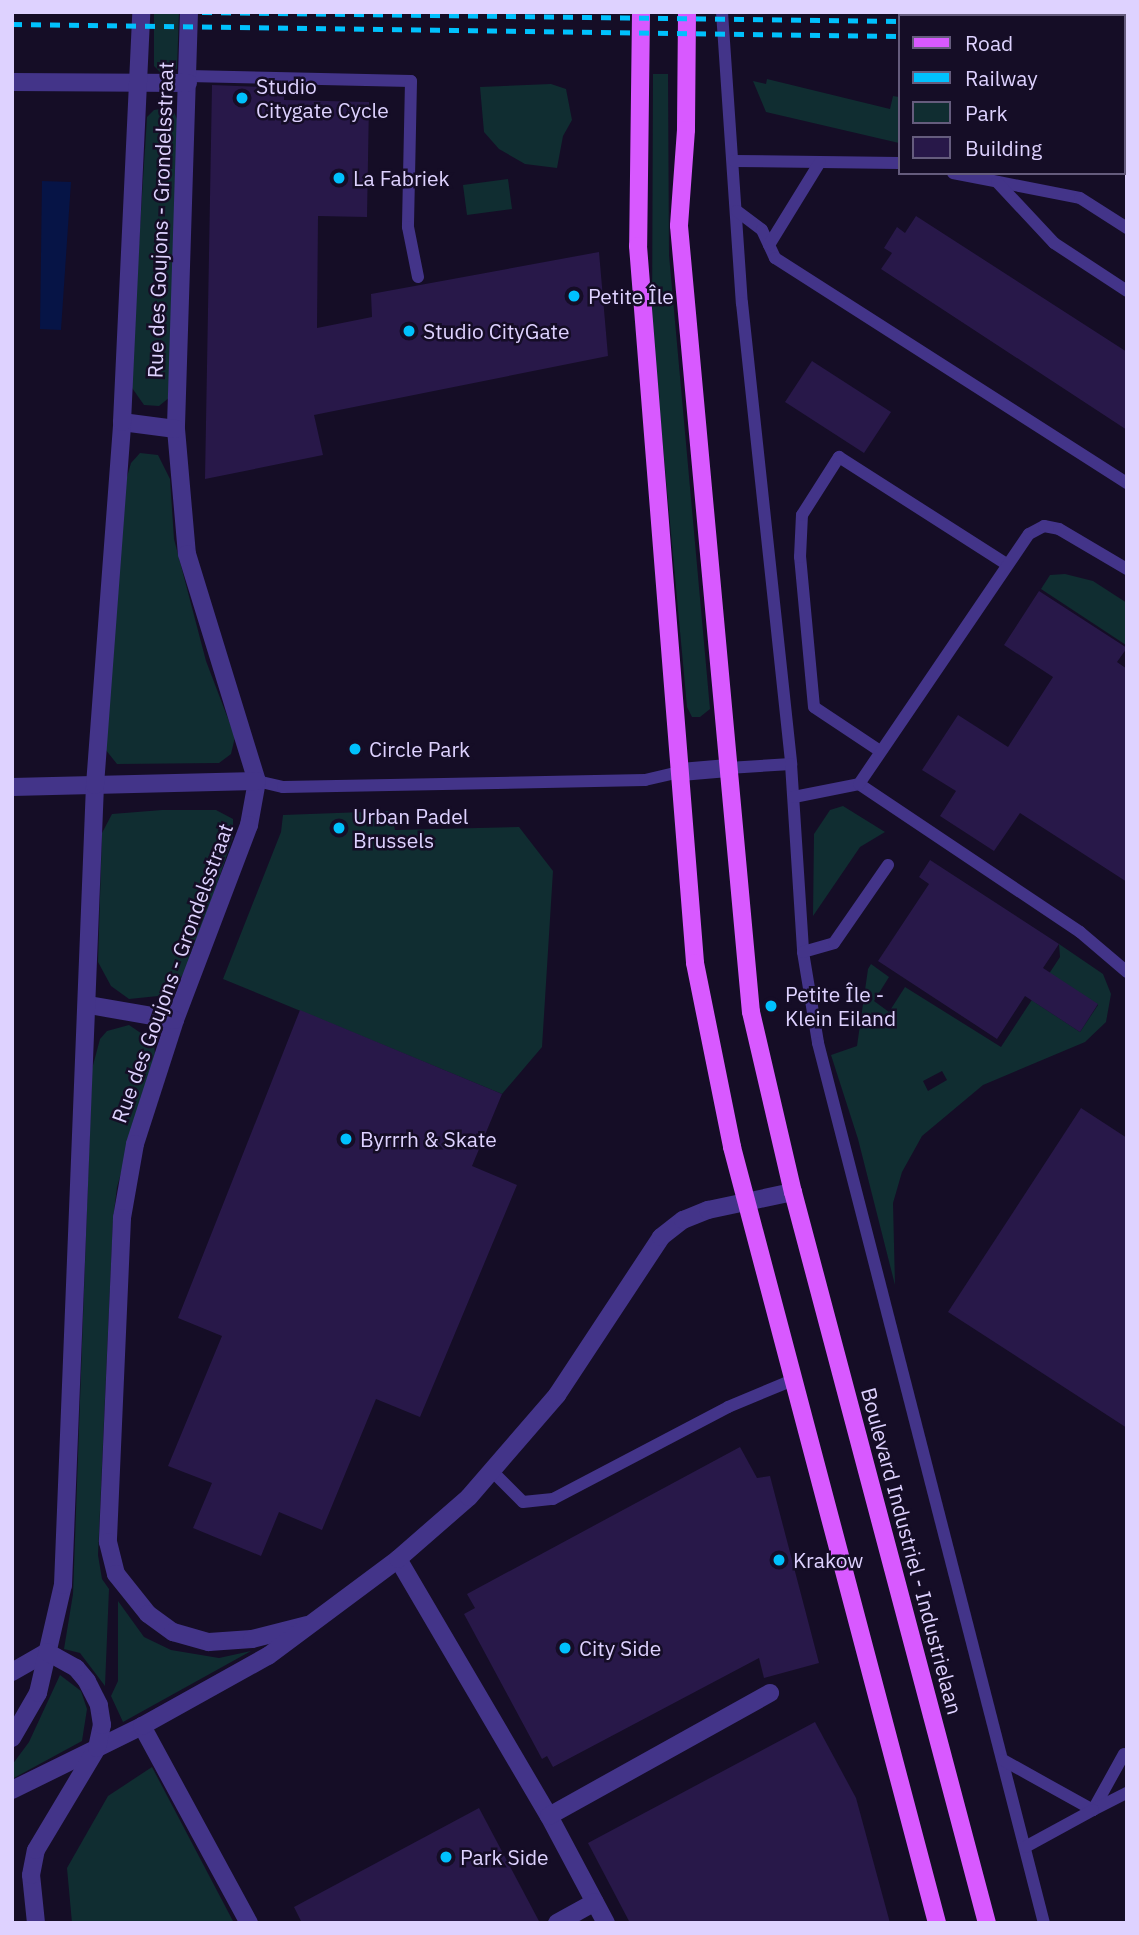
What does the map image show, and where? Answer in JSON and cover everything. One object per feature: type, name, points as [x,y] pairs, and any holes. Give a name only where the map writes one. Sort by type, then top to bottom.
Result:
[{"type":"main road","points":[[641,12],[638,246],[695,963],[720,1097],[746,1203],[937,1923]]},
{"type":"main road","name":"Boulevard Industriel - Industrielaan","points":[[687,12],[686,130],[679,226],[751,1012],[793,1192],[988,1923]]},
{"type":"street","name":"Rue des Goujons - Grondelsstraat","points":[[12,1738],[38,1693],[62,1585],[89,1005],[95,785],[122,422],[140,82],[141,12]]},
{"type":"street","name":"Rue des Goujons - Grondelsstraat","points":[[189,12],[176,429],[187,554],[257,781],[249,825],[175,1020],[135,1143],[122,1218],[108,1542],[116,1574],[148,1614],[173,1632],[220,1641],[252,1639],[307,1625]]},
{"type":"street","points":[[12,82],[188,80]]},
{"type":"street","points":[[122,422],[176,429]]},
{"type":"street","points":[[681,772],[728,768]]},
{"type":"street","points":[[12,787],[257,781]]},
{"type":"street","points":[[89,1005],[175,1020]]},
{"type":"street","points":[[12,1790],[142,1726],[268,1656],[398,1559],[493,1472],[596,1341],[661,1237],[683,1220],[793,1192]]},
{"type":"street","points":[[398,1559],[549,1816],[606,1923]]},
{"type":"street","points":[[12,1672],[47,1652],[76,1668],[88,1681],[99,1705],[102,1726],[97,1748],[36,1850],[31,1875],[36,1923]]},
{"type":"street","points":[[549,1816],[770,1693]]},
{"type":"street","points":[[142,1726],[249,1923]]},
{"type":"street","points":[[557,1923],[595,1902]]},
{"type":"lane","points":[[722,12],[737,211],[794,797],[803,952],[818,1043],[1045,1923]]},
{"type":"lane","points":[[188,80],[411,81],[408,227],[418,276]]},
{"type":"lane","points":[[734,161],[898,163]]},
{"type":"lane","points":[[769,245],[820,162]]},
{"type":"lane","points":[[963,175],[1080,198],[1127,228]]},
{"type":"lane","points":[[997,182],[1054,243],[1127,291]]},
{"type":"lane","points":[[737,211],[762,230],[775,258],[1127,483]]},
{"type":"lane","points":[[880,751],[814,707],[800,557],[802,515],[839,457],[1005,563]]},
{"type":"lane","points":[[859,784],[1005,563],[1028,534],[1044,526],[1084,541],[1127,569]]},
{"type":"lane","points":[[728,768],[791,764]]},
{"type":"lane","points":[[257,781],[284,787],[645,780],[681,772]]},
{"type":"lane","points":[[794,797],[859,784],[1080,932],[1127,972]]},
{"type":"lane","points":[[803,952],[834,943],[888,865]]},
{"type":"lane","points":[[493,1472],[523,1502],[553,1499],[728,1408],[793,1380]]},
{"type":"lane","points":[[1093,1810],[1124,1754]]},
{"type":"lane","points":[[1003,1760],[1093,1810]]},
{"type":"lane","points":[[1025,1847],[1127,1793]]},
{"type":"green space","points":[[154,12],[179,12],[177,69],[170,73],[160,72],[154,66]]},
{"type":"green space","points":[[653,74],[668,74],[669,255],[710,709],[700,717],[692,717],[687,707],[652,327]]},
{"type":"green space","points":[[767,79],[890,109],[893,96],[898,97],[898,143],[766,112],[753,81],[766,84]]},
{"type":"green space","points":[[551,84],[566,89],[572,120],[563,136],[557,168],[525,164],[499,149],[484,132],[480,87]]},
{"type":"green space","points":[[167,108],[174,112],[180,126],[170,397],[159,406],[144,405],[130,385],[147,117],[154,110]]},
{"type":"green space","points":[[508,179],[512,209],[467,215],[463,185]]},
{"type":"green space","points":[[140,453],[158,455],[170,479],[174,539],[206,661],[235,737],[231,754],[219,763],[117,764],[105,749],[123,491],[131,463]]},
{"type":"green space","points":[[1065,574],[1093,581],[1127,603],[1126,645],[1041,589],[1050,575]]},
{"type":"green space","points":[[843,806],[885,832],[860,847],[813,916],[814,834],[830,810]]},
{"type":"green space","points":[[216,810],[233,819],[233,837],[189,966],[168,995],[129,999],[111,986],[98,962],[102,833],[112,814]]},
{"type":"green space","points":[[391,811],[395,830],[519,827],[553,871],[542,1047],[502,1094],[223,979],[281,832],[283,815]]},
{"type":"green space","points":[[1059,944],[1103,974],[1111,994],[1106,1022],[1085,1042],[983,1085],[922,1136],[902,1172],[893,1203],[895,1285],[858,1139],[831,1055],[857,1046],[868,969],[871,964],[889,977],[874,1001],[889,1012],[905,987],[1001,1047],[1060,957]],"holes":[[[1036,1003],[1098,1004],[1098,1005],[1080,1032]],[[942,1071],[947,1080],[928,1091],[923,1081]]]},
{"type":"green space","points":[[129,1025],[154,1042],[155,1054],[117,1187],[113,1220],[98,1555],[102,1579],[109,1589],[105,1686],[80,1653],[64,1649],[73,1594],[92,1069],[100,1039],[107,1031]]},
{"type":"green space","points":[[118,1601],[144,1637],[171,1650],[219,1658],[251,1651],[123,1722],[111,1696],[118,1681]]},
{"type":"green space","points":[[60,1675],[81,1691],[87,1709],[82,1741],[12,1779],[12,1765],[29,1742]]},
{"type":"green space","points":[[152,1767],[234,1923],[72,1923],[67,1868],[108,1796]]},
{"type":"shaded area","points":[[42,181],[71,182],[61,330],[40,329]]},
{"type":"building","points":[[212,85],[264,87],[264,94],[284,94],[284,100],[369,102],[367,217],[318,216],[317,328],[372,317],[371,294],[599,252],[608,356],[314,415],[323,455],[205,479]]},
{"type":"building","points":[[916,216],[1127,352],[1127,430],[881,269],[892,253],[884,248],[897,227],[905,233]]},
{"type":"building","points":[[812,361],[891,412],[864,453],[785,402]]},
{"type":"building","points":[[1039,591],[1127,648],[1117,662],[1127,669],[1127,882],[1020,813],[994,851],[940,816],[956,791],[922,770],[958,715],[1008,747],[1053,677],[1004,645]]},
{"type":"building","points":[[930,860],[1059,944],[1043,968],[1098,1004],[1080,1032],[1025,996],[997,1039],[878,961],[929,884],[919,877]]},
{"type":"building","points":[[300,1010],[502,1094],[472,1166],[517,1185],[420,1417],[376,1399],[322,1530],[279,1512],[261,1556],[193,1528],[212,1483],[168,1466],[222,1336],[178,1318]]},
{"type":"building","points":[[1081,1108],[1127,1138],[1127,1428],[948,1312]]},
{"type":"building","points":[[740,1447],[757,1478],[770,1476],[819,1663],[764,1678],[759,1658],[553,1767],[547,1756],[542,1759],[464,1614],[475,1608],[467,1594]]},
{"type":"building","points":[[815,1722],[856,1798],[890,1923],[630,1923],[588,1843]]},
{"type":"building","name":"Park Side","points":[[479,1808],[540,1923],[302,1923],[294,1907]]},
{"type":"railway","points":[[202,12],[898,21]]},
{"type":"railway","points":[[930,14],[944,12]]},
{"type":"railway","points":[[12,24],[898,36]]},
{"type":"place","name":"Studio Citygate Cycle","points":[[242,98]]},
{"type":"place","name":"La Fabriek","points":[[339,178]]},
{"type":"place","name":"Petite Île","points":[[574,296]]},
{"type":"place","name":"Studio CityGate","points":[[409,331]]},
{"type":"place","name":"Circle Park","points":[[355,749]]},
{"type":"place","name":"Urban Padel Brussels","points":[[339,828]]},
{"type":"place","name":"Petite Île - Klein Eiland","points":[[771,1006]]},
{"type":"place","name":"Byrrrh & Skate","points":[[346,1139]]},
{"type":"place","name":"Krakow","points":[[779,1560]]},
{"type":"place","name":"City Side","points":[[565,1648]]},
{"type":"place","name":"Park Side","points":[[446,1857]]}]
